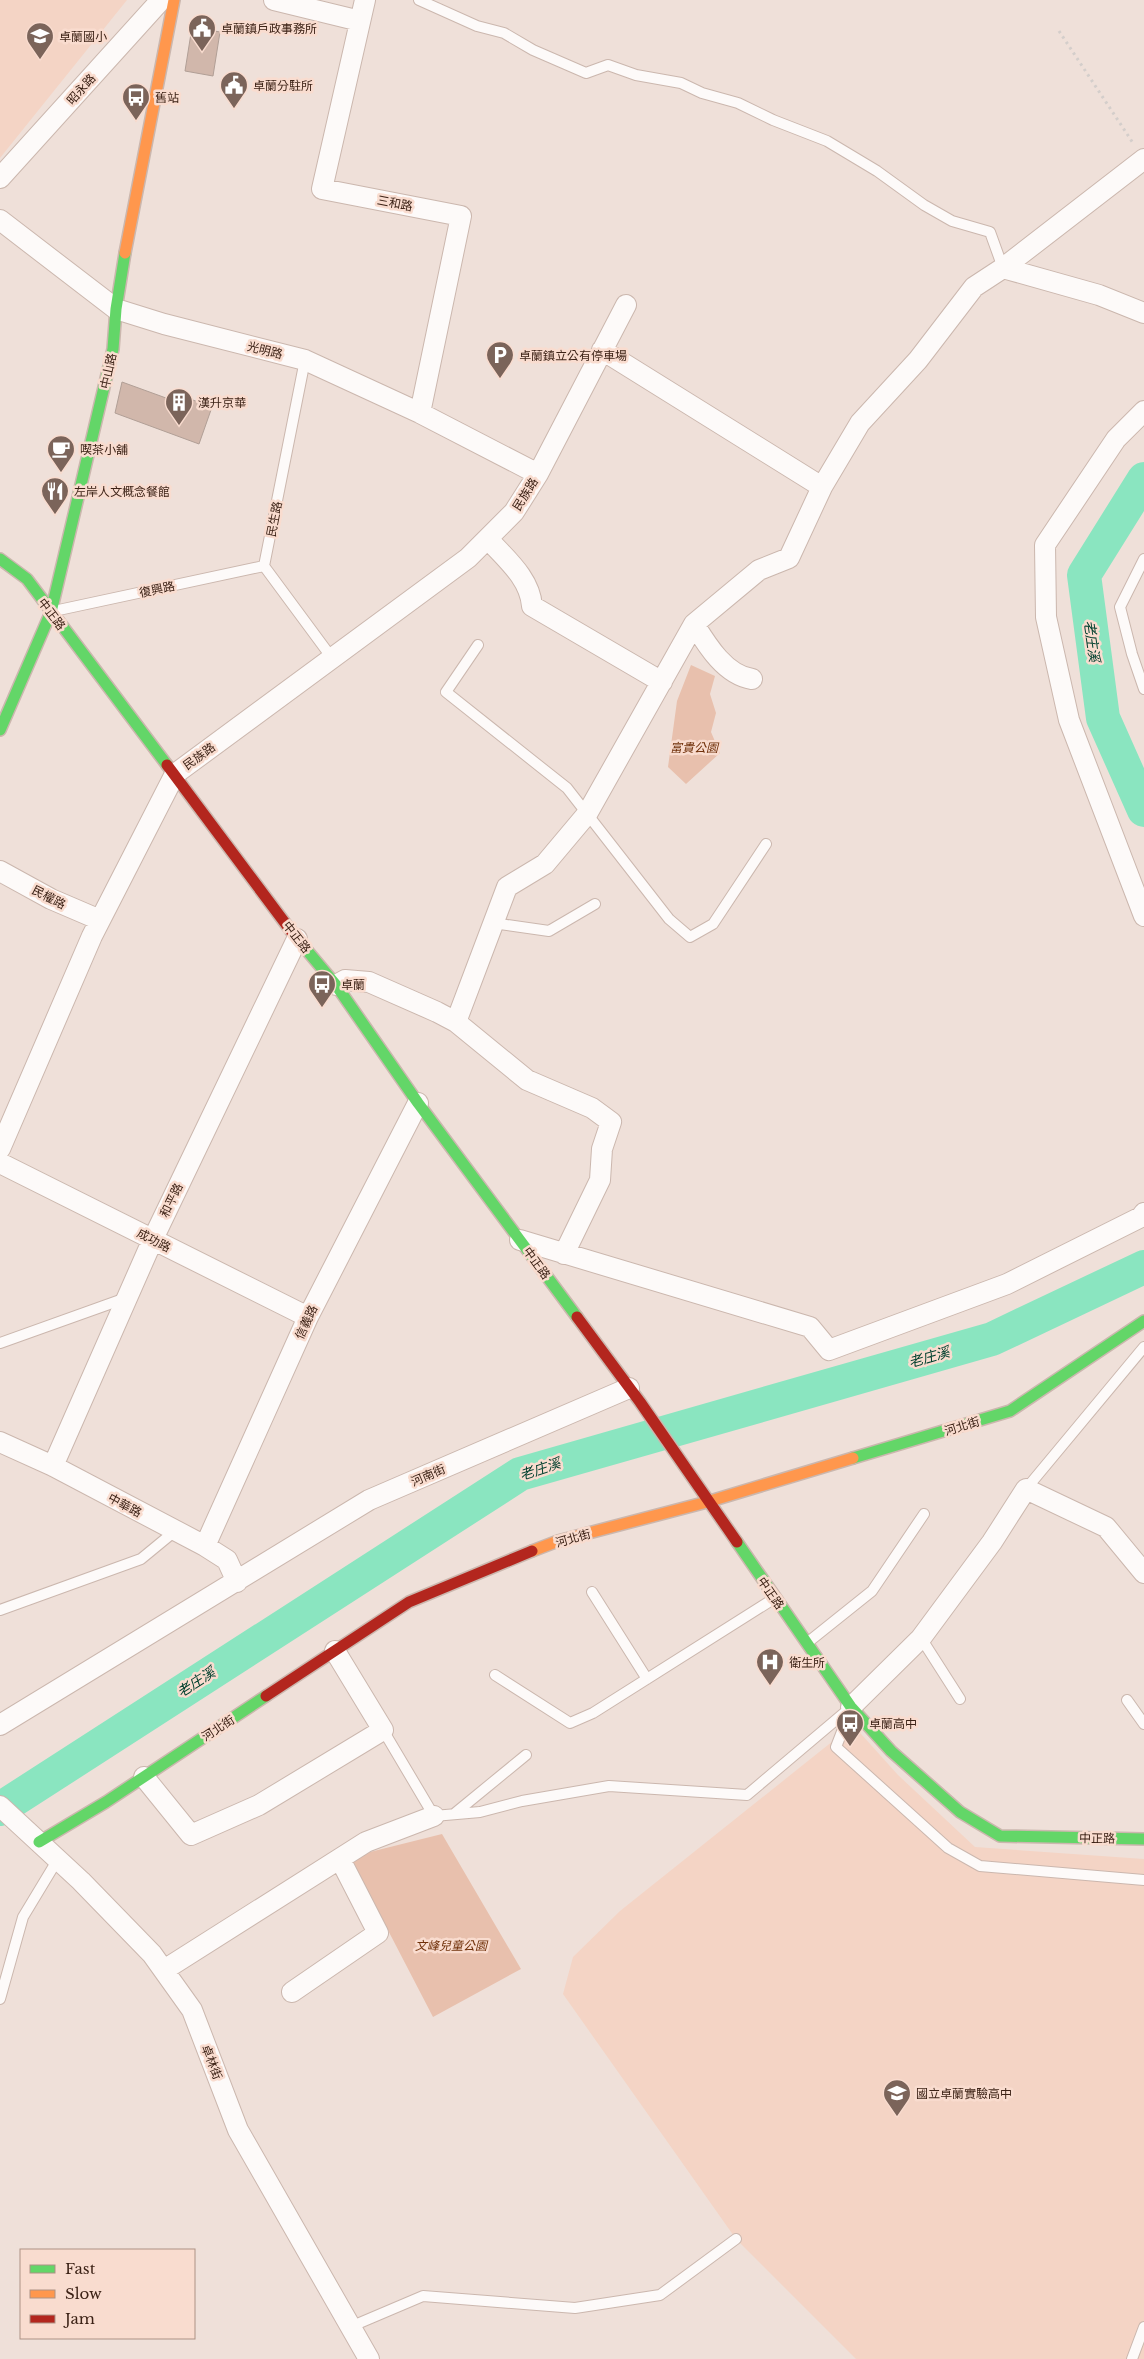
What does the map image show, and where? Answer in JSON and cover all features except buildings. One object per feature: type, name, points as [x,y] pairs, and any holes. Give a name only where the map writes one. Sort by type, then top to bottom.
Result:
[{"type":"street","name":"昭永路","points":[[0,178],[161,0]]},
{"type":"street","name":"中山路","points":[[0,730],[51,612],[83,482],[114,349],[116,309],[125,253],[174,0]]},
{"type":"street","points":[[274,0],[360,21]]},
{"type":"street","name":"三和路","points":[[365,0],[322,189],[460,216],[420,412]]},
{"type":"street","points":[[456,1022],[507,887],[545,864],[587,814],[694,624],[759,570],[788,558],[822,487],[860,424],[918,360],[974,286],[1003,268],[1144,159]]},
{"type":"street","name":"光明路","points":[[0,220],[116,309],[164,324],[305,360],[420,412],[538,474]]},
{"type":"street","points":[[1003,268],[1100,295],[1144,313]]},
{"type":"street","name":"民族路","points":[[0,1149],[100,920],[175,774],[468,558],[514,512],[538,474],[626,305]]},
{"type":"street","points":[[602,350],[822,487]]},
{"type":"street","points":[[1144,411],[1116,440],[1045,545],[1046,617],[1069,720],[1144,916]]},
{"type":"street","points":[[488,539],[515,569],[531,592],[532,606],[662,682]]},
{"type":"street","name":"中正路","points":[[0,559],[27,579],[297,939],[336,985],[418,1102],[634,1395],[851,1708],[894,1754],[960,1812],[1000,1836],[1144,1839]]},
{"type":"street","points":[[694,624],[710,650],[742,678],[752,679]]},
{"type":"street","name":"民權路","points":[[0,871],[51,899],[100,920]]},
{"type":"street","name":"和平路","points":[[53,1466],[152,1239],[297,939]]},
{"type":"street","points":[[336,985],[346,980],[370,982],[402,995],[456,1022],[527,1080],[592,1108],[611,1122],[602,1150],[600,1180],[564,1254]]},
{"type":"street","name":"信義路","points":[[204,1546],[308,1317],[418,1102]]},
{"type":"street","name":"成功路","points":[[0,1163],[308,1317]]},
{"type":"street","points":[[520,1240],[810,1327],[829,1350],[1007,1284],[1141,1218],[1144,1213]]},
{"type":"street","name":"河北街","points":[[39,1842],[144,1776],[409,1602],[558,1541],[707,1502],[1010,1411],[1144,1321]]},
{"type":"street","name":"河南街","points":[[0,1725],[370,1500],[634,1395]]},
{"type":"street","name":"中華路","points":[[0,1442],[53,1466],[204,1546],[227,1560],[237,1582]]},
{"type":"street","points":[[851,1708],[921,1638],[992,1542],[1026,1489],[1106,1527],[1144,1573]]},
{"type":"street","points":[[144,1776],[191,1835],[259,1805],[383,1730],[335,1651]]},
{"type":"street","name":"卓林街","points":[[0,1806],[58,1859],[152,1954],[192,2010],[238,2130],[369,2359]]},
{"type":"street","points":[[164,1970],[366,1842],[434,1816]]},
{"type":"street","points":[[292,1992],[378,1933],[340,1859]]},
{"type":"lane","points":[[419,0],[477,26],[504,33],[533,50],[586,73],[608,65],[636,75],[681,83],[702,93],[738,103],[773,120],[827,141],[877,171],[924,205],[952,221],[990,232],[1003,268]]},
{"type":"lane","name":"民生路","points":[[264,566],[305,360]]},
{"type":"lane","points":[[1144,559],[1120,607],[1132,654],[1144,689]]},
{"type":"lane","points":[[264,566],[332,658]]},
{"type":"lane","name":"復興路","points":[[51,612],[264,566]]},
{"type":"lane","points":[[478,645],[446,692],[567,788],[669,919],[690,937],[713,924],[766,844]]},
{"type":"lane","points":[[493,923],[549,931],[596,904]]},
{"type":"lane","points":[[0,1342],[127,1298]]},
{"type":"lane","points":[[1026,1489],[1144,1347]]},
{"type":"lane","points":[[806,1644],[872,1592],[924,1514]]},
{"type":"lane","points":[[0,1610],[141,1559],[175,1531]]},
{"type":"lane","points":[[592,1592],[647,1679]]},
{"type":"lane","points":[[495,1675],[570,1723],[593,1713],[775,1598]]},
{"type":"lane","points":[[921,1638],[960,1699]]},
{"type":"lane","points":[[1127,1700],[1144,1724]]},
{"type":"lane","points":[[383,1730],[434,1816],[480,1812],[522,1801],[609,1786],[748,1795],[851,1708]]},
{"type":"lane","points":[[851,1708],[836,1747],[948,1848],[980,1866],[1144,1880]]},
{"type":"lane","points":[[454,1814],[526,1755]]},
{"type":"lane","points":[[0,2000],[24,1917],[58,1859]]},
{"type":"lane","points":[[350,2327],[423,2296],[575,2308],[660,2295],[736,2239]]},
{"type":"lane","points":[[1132,2359],[1144,2327]]},
{"type":"path","points":[[1060,31],[1144,159]]},
{"type":"shaded area","name":"卓蘭國小","points":[[0,0],[127,0],[0,158]]},
{"type":"shaded area","name":"國立卓蘭實驗高中","points":[[853,1725],[898,1775],[975,1847],[1144,1859],[1144,2359],[856,2359],[736,2239],[563,1994],[573,1957],[620,1911]]},
{"type":"green space","name":"富貴公園","points":[[691,665],[715,676],[710,694],[716,713],[711,732],[720,753],[686,784],[668,767],[677,701]]},
{"type":"green space","name":"文峰兒童公園","points":[[442,1834],[521,1969],[433,2017],[350,1857]]},
{"type":"waterway","name":"老庄溪","points":[[1144,479],[1084,575],[1103,718],[1144,810]]},
{"type":"waterway","name":"老庄溪","points":[[0,1809],[520,1474],[992,1339],[1144,1267]]},
{"type":"traffic: fast","points":[[0,730],[51,612],[113,349],[116,309],[125,253]]},
{"type":"traffic: fast","points":[[0,559],[27,579],[167,765]]},
{"type":"traffic: fast","points":[[294,935],[336,985],[418,1103],[577,1317]]},
{"type":"traffic: fast","points":[[853,1458],[1010,1411],[1144,1321]]},
{"type":"traffic: fast","points":[[737,1542],[851,1707],[891,1751],[960,1812],[1000,1836],[1144,1839]]},
{"type":"traffic: fast","points":[[39,1842],[106,1802],[266,1696]]},
{"type":"traffic: slow","points":[[125,253],[174,0]]},
{"type":"traffic: slow","points":[[532,1551],[558,1541],[707,1502],[853,1458]]},
{"type":"traffic: jam","points":[[167,765],[294,935]]},
{"type":"traffic: jam","points":[[577,1317],[640,1402],[737,1542]]},
{"type":"traffic: jam","points":[[266,1696],[409,1602],[532,1551]]},
{"type":"place","name":"卓蘭鎮戶政事務所","points":[[202,52]]},
{"type":"place","name":"卓蘭國小","points":[[40,60]]},
{"type":"place","name":"卓蘭分駐所","points":[[234,109]]},
{"type":"place","name":"舊站","points":[[136,121]]},
{"type":"place","name":"卓蘭鎮立公有停車場","points":[[500,379]]},
{"type":"place","name":"漢升京華","points":[[179,426]]},
{"type":"place","name":"喫茶小舖","points":[[61,473]]},
{"type":"place","name":"左岸人文概念餐館","points":[[55,515]]},
{"type":"place","name":"卓蘭","points":[[322,1008]]},
{"type":"place","name":"衛生所","points":[[770,1686]]},
{"type":"place","name":"卓蘭高中","points":[[850,1747]]},
{"type":"place","name":"國立卓蘭實驗高中","points":[[897,2117]]}]
